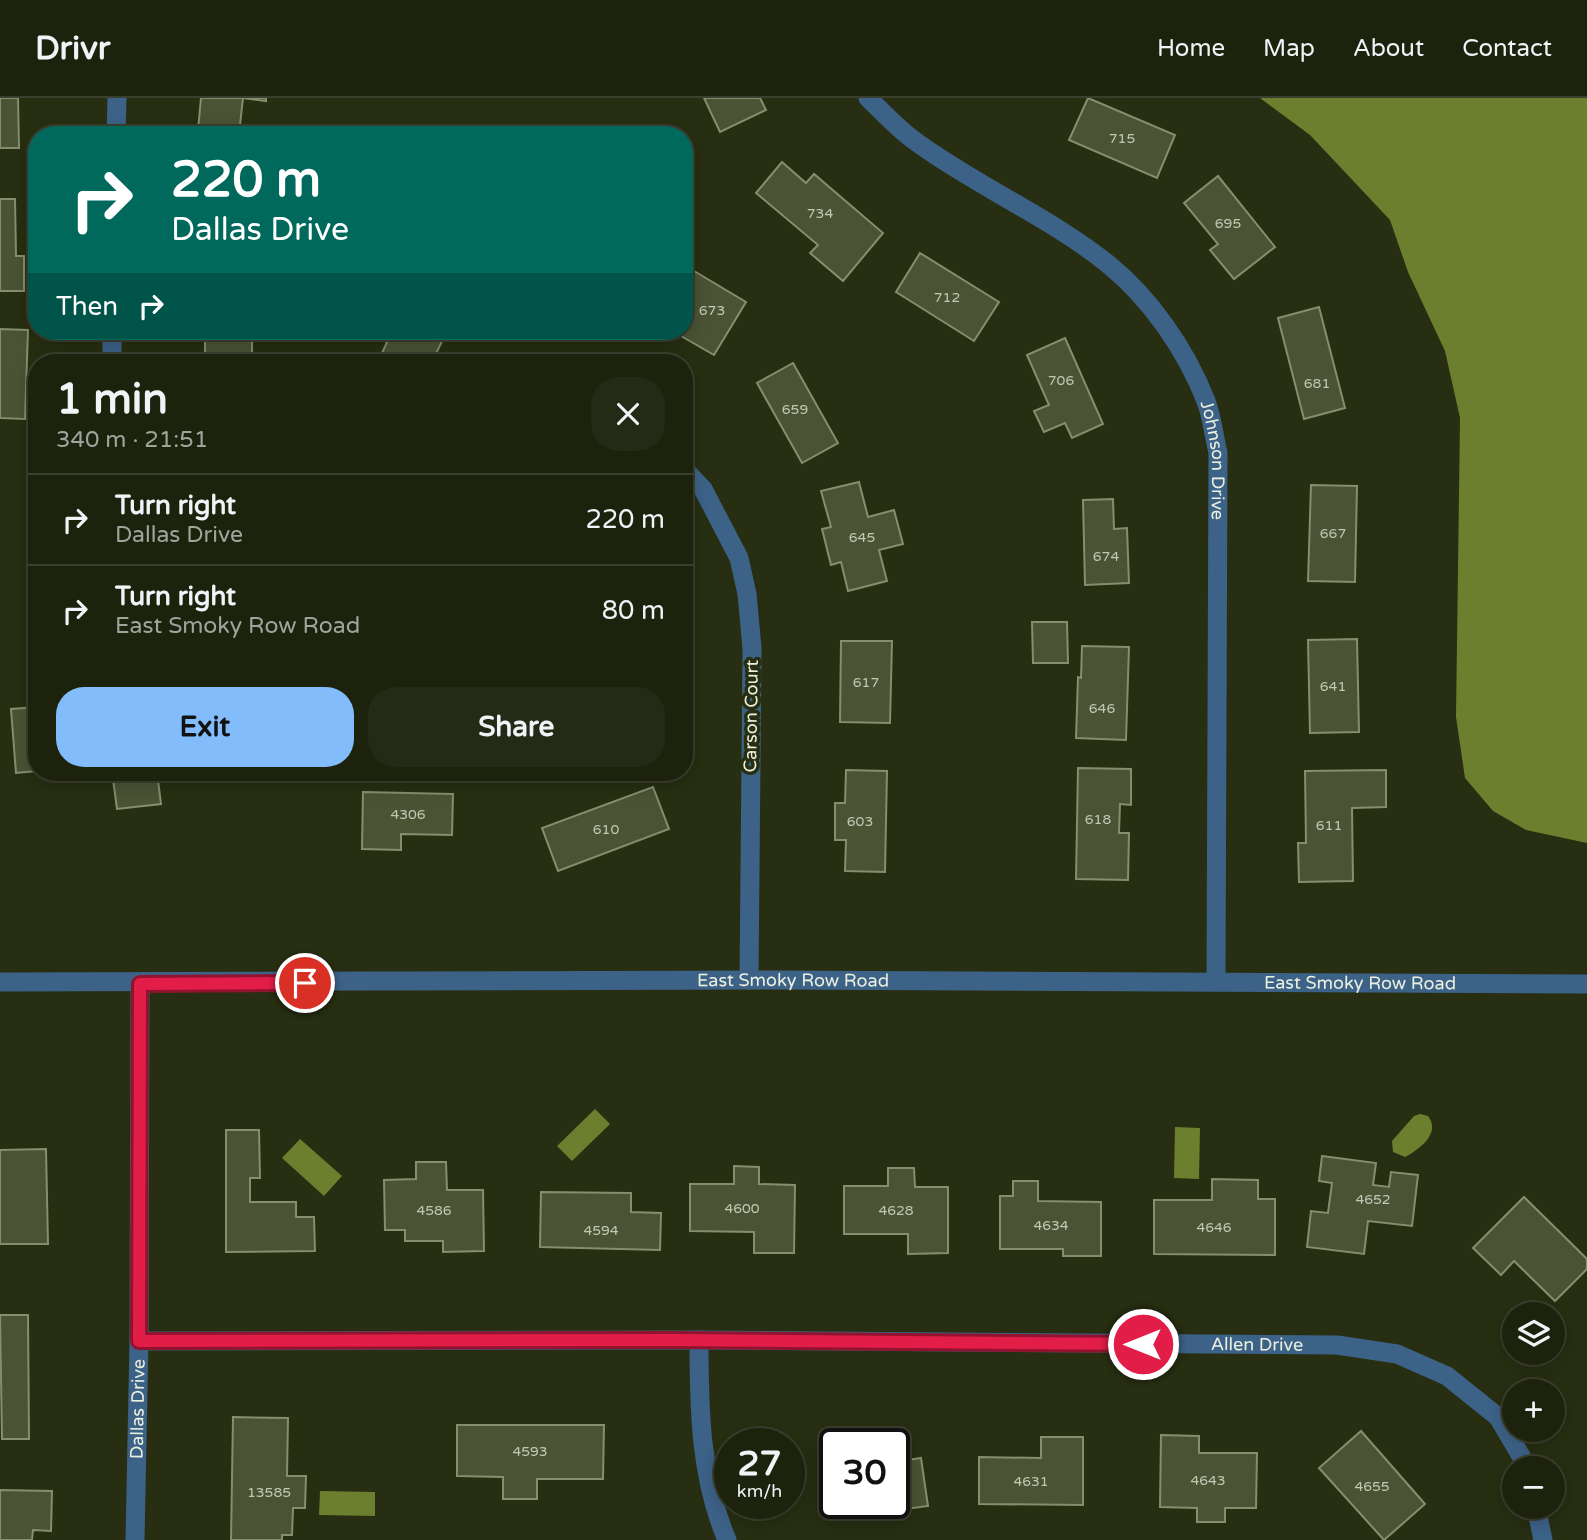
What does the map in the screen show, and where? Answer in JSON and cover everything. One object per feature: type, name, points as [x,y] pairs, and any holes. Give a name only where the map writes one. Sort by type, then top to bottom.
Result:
[{"type":"street","points":[[116,126],[117,98]]},
{"type":"street","name":"Johnson Drive","points":[[867,98],[913,140],[986,188],[1052,226],[1109,265],[1148,304],[1182,351],[1206,402],[1218,453],[1216,982]]},
{"type":"street","name":"Carson Court","points":[[693,478],[703,489],[739,558],[747,594],[752,648],[749,980]]},
{"type":"street","name":"East Smoky Row Road","points":[[0,982],[140,984],[749,980],[1587,984]]},
{"type":"street","name":"Dallas Drive","points":[[135,1540],[139,1341],[140,984]]},
{"type":"street","points":[[699,1340],[701,1428],[706,1468],[727,1540]]},
{"type":"street","name":"Allen Drive","points":[[139,1341],[699,1340],[1337,1345],[1397,1354],[1447,1376],[1498,1417],[1521,1456]]},
{"type":"street","points":[[1539,1519],[1543,1540]]},
{"type":"shaded area","points":[[1260,98],[1587,98],[1587,843],[1526,830],[1493,811],[1465,778],[1456,717],[1460,418],[1445,351],[1408,272],[1390,220],[1310,135]]},
{"type":"shaded area","points":[[595,1109],[610,1124],[572,1161],[557,1146]]},
{"type":"shaded area","points":[[1414,1116],[1428,1116],[1431,1122],[1432,1128],[1427,1140],[1405,1157],[1393,1152],[1392,1141]]},
{"type":"shaded area","points":[[1175,1127],[1200,1128],[1199,1179],[1174,1178]]},
{"type":"shaded area","points":[[300,1139],[342,1176],[324,1196],[282,1158]]},
{"type":"shaded area","points":[[320,1491],[375,1492],[375,1516],[319,1515]]},
{"type":"building","points":[[0,98],[18,98],[19,148],[0,148]]},
{"type":"building","points":[[201,98],[243,98],[240,126],[198,126]]},
{"type":"building","points":[[243,98],[266,98],[266,101]]},
{"type":"building","points":[[704,98],[760,98],[766,110],[720,132]]},
{"type":"building","points":[[1088,98],[1175,135],[1157,178],[1069,140]]},
{"type":"building","points":[[782,162],[806,183],[814,174],[883,233],[843,281],[810,253],[818,245],[756,193]]},
{"type":"building","points":[[1218,176],[1275,247],[1234,279],[1210,250],[1218,244],[1184,203]]},
{"type":"building","points":[[0,199],[15,199],[16,256],[24,256],[24,291],[0,291]]},
{"type":"building","points":[[920,253],[999,302],[974,341],[896,292]]},
{"type":"building","points":[[693,270],[746,302],[714,355],[688,340],[693,340]]},
{"type":"building","points":[[1319,307],[1345,408],[1304,419],[1278,318]]},
{"type":"building","points":[[0,329],[28,330],[25,419],[0,418]]},
{"type":"building","points":[[1065,338],[1103,424],[1072,438],[1065,423],[1044,432],[1034,411],[1049,405],[1027,355]]},
{"type":"building","points":[[205,340],[252,340],[252,354],[205,354]]},
{"type":"building","points":[[388,340],[443,340],[436,354],[382,354]]},
{"type":"building","points":[[793,363],[838,443],[802,463],[757,383]]},
{"type":"building","points":[[859,482],[868,517],[894,510],[903,544],[879,550],[887,581],[848,591],[841,562],[831,565],[822,529],[831,527],[821,491]]},
{"type":"building","points":[[1311,485],[1357,486],[1355,582],[1308,581]]},
{"type":"building","points":[[1113,499],[1114,529],[1127,528],[1129,583],[1085,585],[1083,500]]},
{"type":"building","points":[[1032,622],[1067,622],[1068,663],[1033,663]]},
{"type":"building","points":[[1357,639],[1359,732],[1310,733],[1308,640]]},
{"type":"building","points":[[841,641],[892,641],[890,723],[840,722]]},
{"type":"building","points":[[1082,646],[1129,647],[1126,740],[1076,738]]},
{"type":"building","points":[[28,708],[28,772],[16,773],[11,709]]},
{"type":"building","points":[[1078,768],[1131,769],[1131,805],[1120,804],[1119,833],[1129,833],[1128,880],[1076,879]]},
{"type":"building","points":[[846,770],[887,771],[885,872],[845,871],[846,840],[835,840],[835,803],[845,803]]},
{"type":"building","points":[[1386,770],[1386,807],[1352,808],[1353,881],[1299,882],[1298,843],[1306,843],[1305,771]]},
{"type":"building","points":[[113,781],[158,781],[161,804],[117,809]]},
{"type":"building","points":[[653,787],[669,829],[558,871],[542,828]]},
{"type":"building","points":[[363,792],[453,794],[452,835],[401,834],[401,850],[362,849]]},
{"type":"building","points":[[226,1130],[259,1130],[260,1178],[250,1178],[250,1202],[296,1202],[296,1217],[314,1217],[315,1251],[226,1252]]},
{"type":"building","points":[[46,1149],[48,1244],[0,1244],[0,1150]]},
{"type":"building","points":[[1322,1156],[1376,1163],[1373,1185],[1389,1187],[1391,1172],[1418,1175],[1412,1226],[1368,1221],[1364,1254],[1307,1247],[1311,1211],[1328,1213],[1332,1183],[1319,1181]]},
{"type":"building","points":[[416,1162],[446,1162],[447,1190],[483,1190],[484,1251],[443,1252],[443,1241],[405,1241],[405,1230],[385,1230],[384,1180],[416,1179]]},
{"type":"building","points":[[734,1166],[759,1167],[759,1184],[795,1185],[794,1253],[754,1253],[754,1232],[690,1231],[690,1184],[734,1184]]},
{"type":"building","points":[[888,1168],[914,1168],[915,1187],[948,1187],[948,1253],[908,1254],[908,1234],[844,1234],[844,1186],[888,1186]]},
{"type":"building","points":[[1212,1179],[1258,1180],[1258,1199],[1275,1199],[1275,1255],[1154,1254],[1154,1200],[1212,1200]]},
{"type":"building","points":[[1013,1181],[1038,1181],[1038,1201],[1101,1202],[1101,1256],[1063,1256],[1063,1249],[1000,1249],[1000,1196],[1013,1196]]},
{"type":"building","points":[[541,1192],[631,1193],[631,1212],[661,1213],[660,1250],[540,1247]]},
{"type":"building","points":[[1524,1197],[1587,1259],[1587,1269],[1555,1301],[1514,1261],[1501,1275],[1473,1248]]},
{"type":"building","points":[[0,1315],[28,1315],[29,1439],[2,1439]]},
{"type":"building","points":[[233,1417],[288,1418],[287,1476],[306,1476],[305,1508],[293,1508],[292,1535],[282,1535],[282,1540],[231,1540]]},
{"type":"building","points":[[457,1425],[604,1425],[603,1479],[537,1479],[537,1499],[503,1499],[503,1477],[457,1476]]},
{"type":"building","points":[[1361,1431],[1425,1504],[1384,1540],[1319,1468]]},
{"type":"building","points":[[1161,1435],[1199,1436],[1199,1453],[1257,1453],[1256,1508],[1225,1508],[1225,1522],[1197,1522],[1197,1508],[1160,1507]]},
{"type":"building","points":[[1041,1437],[1083,1437],[1083,1505],[979,1504],[979,1457],[1041,1458]]},
{"type":"building","points":[[921,1458],[928,1506],[910,1508],[910,1460]]},
{"type":"building","points":[[0,1490],[52,1491],[51,1531],[33,1530],[32,1540],[0,1540]]},
{"type":"route","points":[[305,983],[140,984],[139,1341],[672,1340],[1143,1344]]}]
